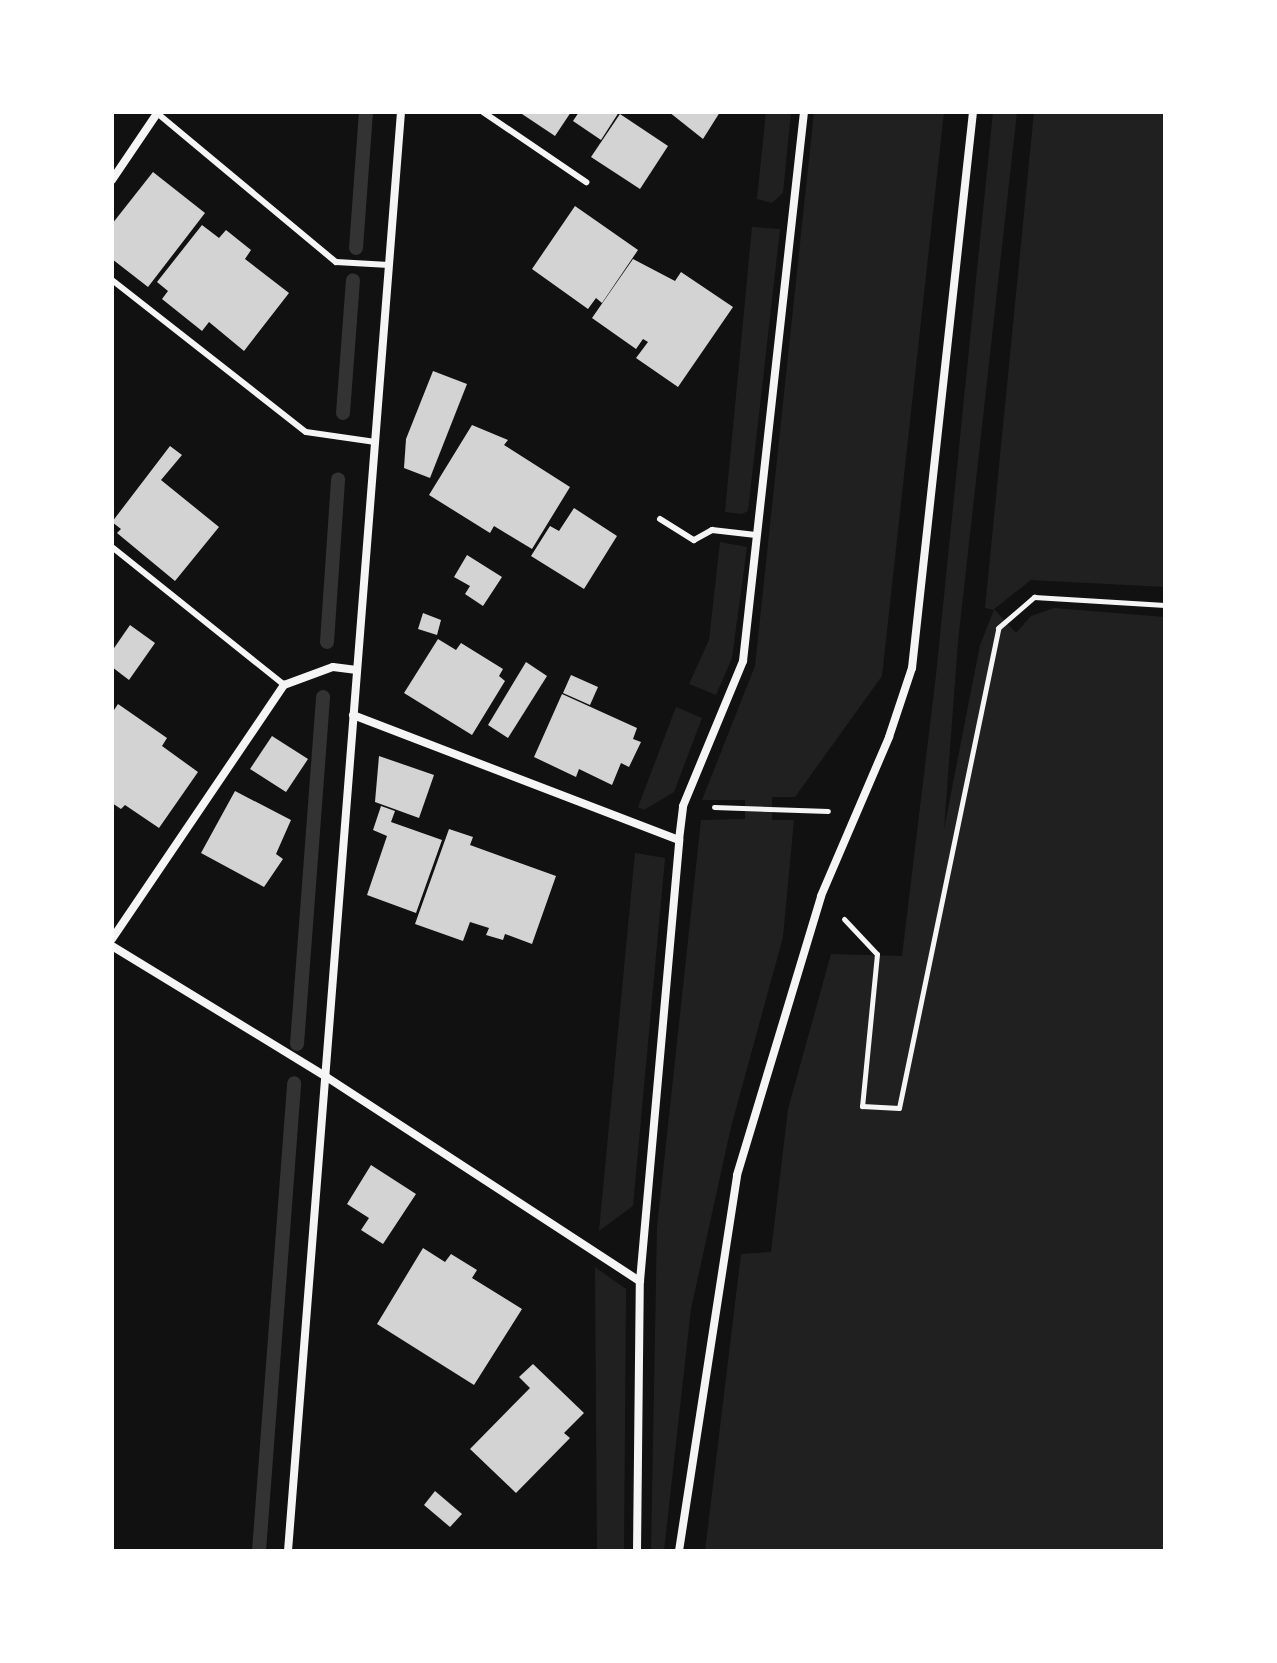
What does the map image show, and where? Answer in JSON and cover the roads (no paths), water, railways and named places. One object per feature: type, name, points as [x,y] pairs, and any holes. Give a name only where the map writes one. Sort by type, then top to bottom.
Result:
[{"type":"street","points":[[112,180],[158,112]]},
{"type":"street","points":[[288,1551],[401,112]]},
{"type":"street","points":[[637,1551],[640,1281],[679,840],[683,806],[743,661],[804,112]]},
{"type":"street","points":[[679,1551],[737,1175],[821,896],[889,737],[912,668],[973,112]]},
{"type":"street","points":[[112,939],[284,685],[333,667],[357,670]]},
{"type":"street","points":[[353,715],[679,840]]},
{"type":"street","points":[[112,946],[325,1076],[640,1281]]},
{"type":"lane","points":[[158,112],[336,262],[389,265]]},
{"type":"lane","points":[[483,112],[586,182]]},
{"type":"lane","points":[[112,280],[306,432],[375,442]]},
{"type":"lane","points":[[660,519],[694,540],[712,530],[756,535]]},
{"type":"lane","points":[[112,547],[284,685]]},
{"type":"waterway","points":[[356,248],[366,112]]},
{"type":"waterway","points":[[343,413],[353,280]]},
{"type":"waterway","points":[[327,642],[338,479]]},
{"type":"waterway","points":[[297,1044],[323,697]]},
{"type":"waterway","points":[[259,1551],[294,1083]]}]
